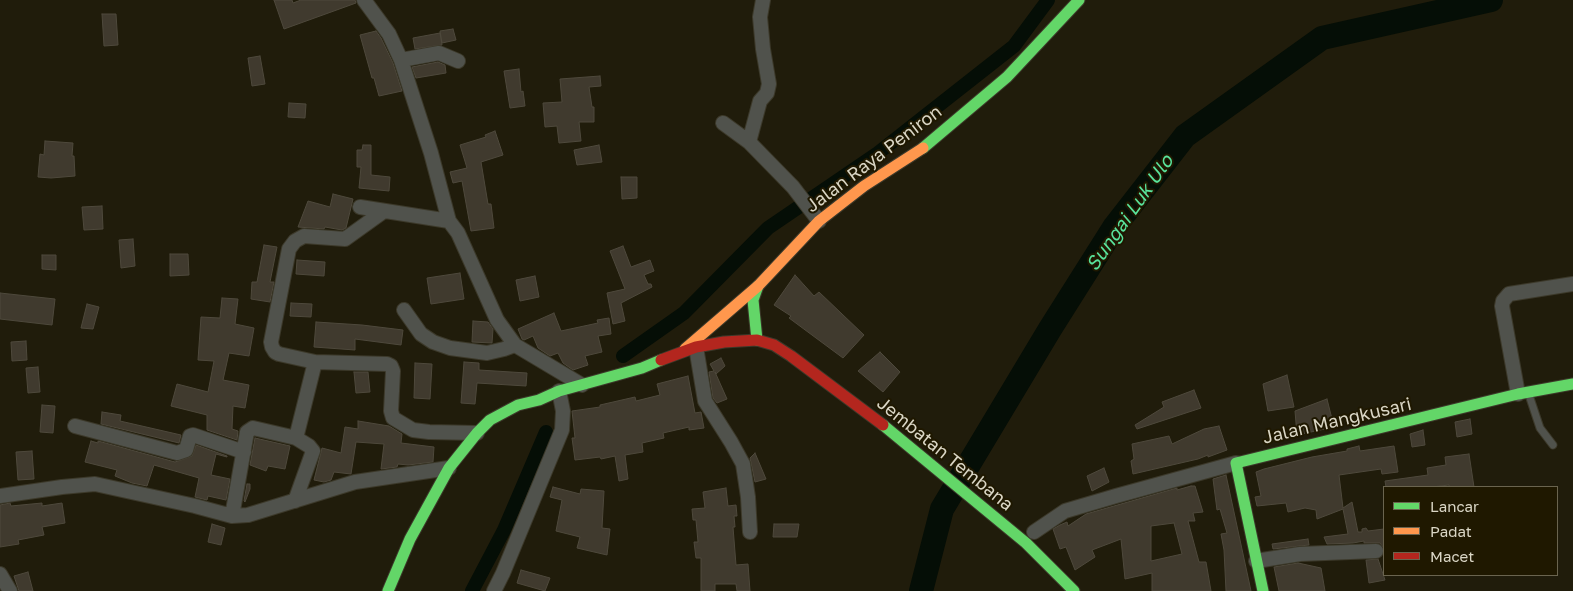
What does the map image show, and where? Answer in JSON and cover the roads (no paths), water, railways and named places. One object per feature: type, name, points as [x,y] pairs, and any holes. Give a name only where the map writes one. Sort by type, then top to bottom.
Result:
[{"type":"main road","name":"Jalan Raya Peniron","points":[[676,356],[758,286],[819,221],[864,186],[916,154],[1007,76],[1079,0]]},
{"type":"main road","points":[[388,591],[410,539],[449,468],[490,420],[518,405],[539,400],[559,391],[613,377],[676,356],[696,347],[724,342],[756,340],[753,300],[758,286]]},
{"type":"main road","name":"Jembatan Tembana","points":[[756,340],[774,345],[785,352],[936,467],[1014,534],[1074,591]]},
{"type":"main road","name":"Jalan Mangkusari","points":[[1236,463],[1523,393],[1573,384]]},
{"type":"main road","points":[[1236,463],[1263,591]]},
{"type":"street","points":[[364,0],[389,34],[401,60],[431,153],[449,221],[458,234],[497,320],[515,344],[582,385]]},
{"type":"street","points":[[749,142],[760,101],[767,93],[769,84],[760,17],[763,0]]},
{"type":"street","points":[[401,60],[438,53],[458,61]]},
{"type":"street","points":[[723,123],[749,142],[793,187],[819,221]]},
{"type":"street","points":[[360,207],[449,221]]},
{"type":"street","points":[[384,212],[345,239],[301,237],[295,241],[290,249],[271,342],[272,347],[275,352],[280,354],[315,362],[387,364],[391,366],[393,371],[391,411],[393,418],[413,430],[477,433]]},
{"type":"street","points":[[1523,393],[1502,306],[1503,301],[1509,294],[1573,284]]},
{"type":"street","points":[[404,310],[421,334],[433,342],[450,348],[487,353],[515,344]]},
{"type":"street","points":[[696,347],[705,401],[743,464],[748,497],[750,532]]},
{"type":"street","points":[[296,438],[315,362]]},
{"type":"street","points":[[494,591],[562,430],[563,412],[559,391]]},
{"type":"street","points":[[75,426],[177,453],[186,450],[190,436],[194,435],[244,452]]},
{"type":"street","points":[[232,516],[248,432],[254,428],[296,438],[310,446],[313,450],[295,501]]},
{"type":"street","points":[[1034,532],[1065,512],[1236,463]]},
{"type":"street","points":[[0,496],[95,484],[196,506],[232,516],[248,515],[355,482],[449,468]]},
{"type":"street","points":[[1256,561],[1300,554],[1376,550]]},
{"type":"street","points":[[0,574],[10,591]]},
{"type":"lane","points":[[1523,393],[1540,428],[1553,445]]},
{"type":"waterway","points":[[623,356],[684,313],[768,228],[878,153],[1014,46],[1048,0]]},
{"type":"waterway","name":"Sungai Luk Ulo","points":[[921,591],[942,509],[1050,329],[1115,226],[1185,136],[1322,38],[1491,0]]},
{"type":"waterway","points":[[472,591],[504,530],[546,432]]}]
